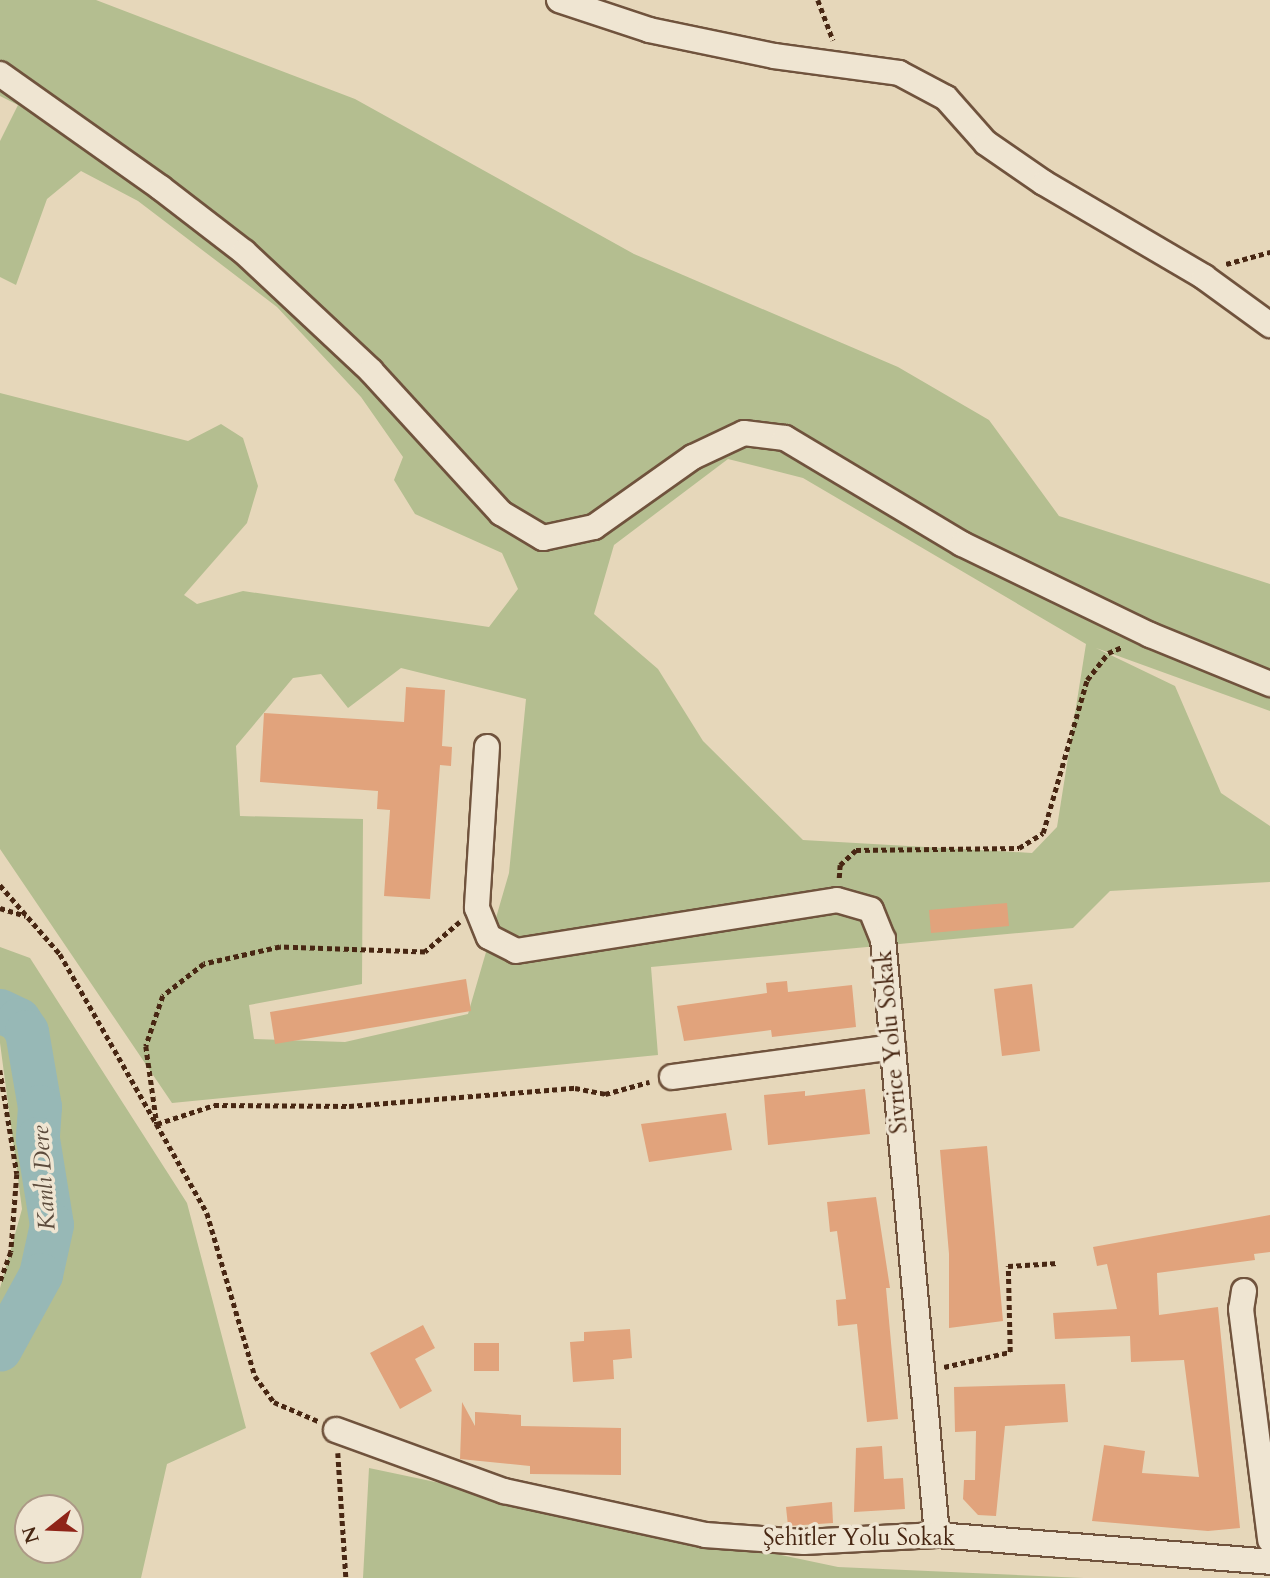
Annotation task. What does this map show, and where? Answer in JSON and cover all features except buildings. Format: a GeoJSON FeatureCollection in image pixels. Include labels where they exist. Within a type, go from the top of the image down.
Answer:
{"type":"FeatureCollection","features":[{"type":"Feature","properties":{"kind":"street"},"geometry":{"type":"LineString","coordinates":[[559,0],[649,30],[774,56],[900,73],[937,93],[986,143],[1044,183],[1204,277],[1270,325]]}},
{"type":"Feature","properties":{"kind":"street"},"geometry":{"type":"LineString","coordinates":[[0,74],[244,252],[371,371],[501,513],[543,538],[594,527],[693,457],[744,433],[785,438],[962,544],[1150,635],[1270,684]]}},
{"type":"Feature","properties":{"kind":"street"},"geometry":{"type":"LineString","coordinates":[[477,908],[487,747]]}},
{"type":"Feature","properties":{"kind":"street","name":"Sivrice Yolu Sokak"},"geometry":{"type":"LineString","coordinates":[[477,908],[489,937],[516,951],[837,900],[871,910],[883,939],[937,1535]]}},
{"type":"Feature","properties":{"kind":"street"},"geometry":{"type":"LineString","coordinates":[[672,1077],[892,1047]]}},
{"type":"Feature","properties":{"kind":"street"},"geometry":{"type":"LineString","coordinates":[[1244,1291],[1241,1309],[1270,1540]]}},
{"type":"Feature","properties":{"kind":"street","name":"Şehitler Yolu Sokak"},"geometry":{"type":"LineString","coordinates":[[336,1430],[504,1491],[705,1535],[804,1542],[937,1535],[1270,1562]]}},
{"type":"Feature","properties":{"kind":"path"},"geometry":{"type":"LineString","coordinates":[[818,0],[841,64]]}},
{"type":"Feature","properties":{"kind":"path"},"geometry":{"type":"LineString","coordinates":[[1204,277],[1237,259],[1270,252]]}},
{"type":"Feature","properties":{"kind":"path"},"geometry":{"type":"LineString","coordinates":[[837,900],[840,865],[856,850],[1019,848],[1043,833],[1087,680],[1108,653],[1150,635]]}},
{"type":"Feature","properties":{"kind":"path"},"geometry":{"type":"LineString","coordinates":[[0,885],[60,954],[207,1213],[255,1376],[274,1402],[336,1430],[345,1578]]}},
{"type":"Feature","properties":{"kind":"path"},"geometry":{"type":"LineString","coordinates":[[0,908],[27,917]]}},
{"type":"Feature","properties":{"kind":"path"},"geometry":{"type":"LineString","coordinates":[[157,1124],[146,1046],[163,996],[204,964],[281,947],[425,952],[477,908]]}},
{"type":"Feature","properties":{"kind":"path"},"geometry":{"type":"LineString","coordinates":[[0,1070],[17,1174],[10,1252],[0,1283]]}},
{"type":"Feature","properties":{"kind":"path"},"geometry":{"type":"LineString","coordinates":[[157,1124],[214,1105],[349,1107],[575,1088],[605,1094],[672,1077]]}},
{"type":"Feature","properties":{"kind":"path"},"geometry":{"type":"LineString","coordinates":[[922,1372],[1010,1352],[1007,1266],[1058,1263]]}},
{"type":"Feature","properties":{"kind":"green space"},"geometry":{"type":"Polygon","coordinates":[[[0,0],[96,0],[355,99],[634,254],[898,367],[989,420],[1059,516],[1270,584],[1270,711],[1096,648],[1175,686],[1221,793],[1270,826],[1270,882],[1110,891],[1073,928],[651,967],[658,1055],[172,1103],[0,849],[0,393],[188,441],[221,424],[243,438],[258,486],[247,523],[184,595],[197,604],[243,591],[489,627],[518,589],[502,553],[415,514],[394,480],[403,457],[361,397],[277,307],[138,201],[81,171],[47,199],[16,285],[0,277],[0,141],[18,105],[0,96],[0,0]],[[728,459],[614,545],[594,614],[658,669],[703,741],[803,840],[1032,853],[1057,827],[1086,644],[803,478],[728,459]],[[401,668],[348,708],[321,674],[293,678],[236,746],[240,816],[363,819],[362,984],[249,1005],[254,1039],[345,1042],[468,1014],[509,873],[526,699],[401,668]]]}},
{"type":"Feature","properties":{"kind":"green space"},"geometry":{"type":"Polygon","coordinates":[[[0,947],[30,958],[187,1203],[246,1428],[167,1464],[141,1578],[0,1578],[0,1288],[22,1209],[0,1043],[0,947]]]}},
{"type":"Feature","properties":{"kind":"green space"},"geometry":{"type":"Polygon","coordinates":[[[369,1468],[838,1567],[1084,1578],[363,1578],[369,1468]]]}},
{"type":"Feature","properties":{"kind":"waterway","name":"Kanlı Dere"},"geometry":{"type":"LineString","coordinates":[[0,1011],[19,1020],[27,1032],[40,1107],[38,1139],[52,1225],[41,1275],[0,1350]]}}]}
